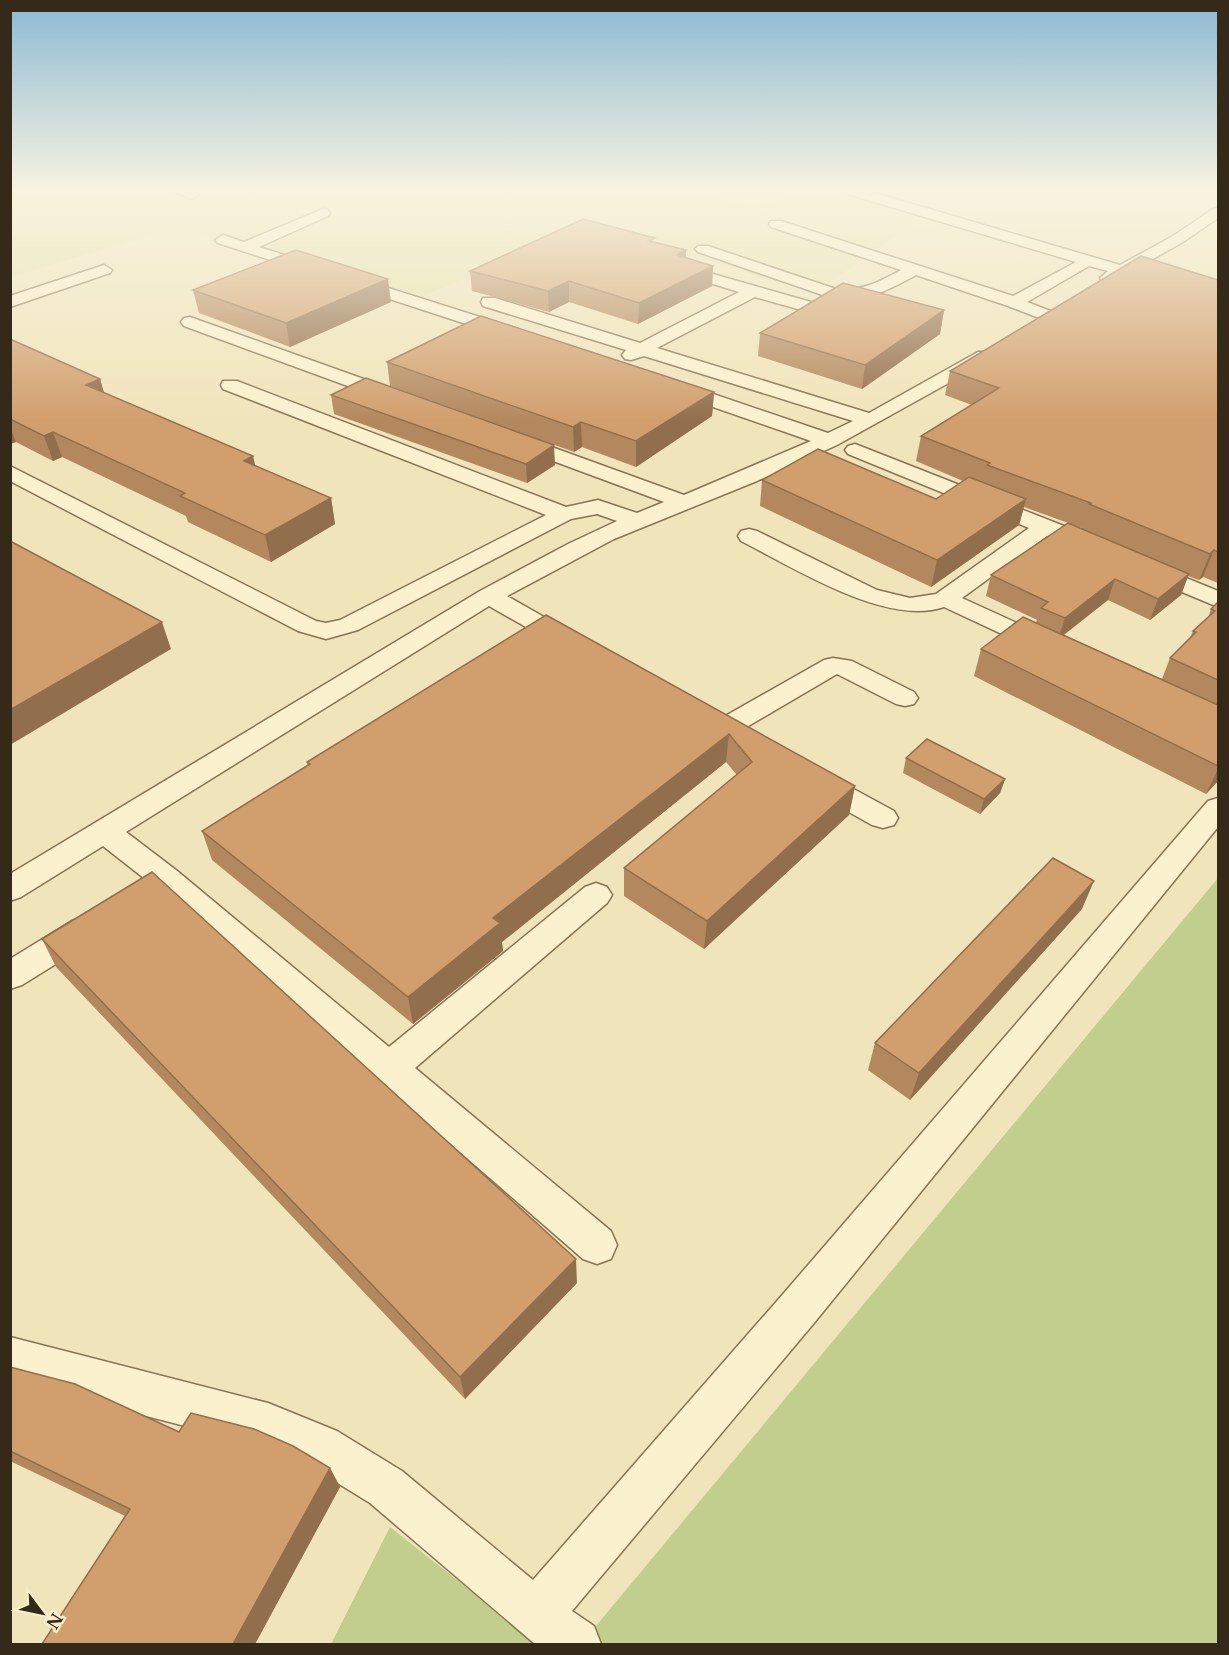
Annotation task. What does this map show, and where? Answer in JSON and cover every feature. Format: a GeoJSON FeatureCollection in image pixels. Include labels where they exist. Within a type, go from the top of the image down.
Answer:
{"type":"FeatureCollection","features":[{"type":"Feature","properties":{"kind":"street"},"geometry":{"type":"LineString","coordinates":[[308,267],[534,340]]}},
{"type":"Feature","properties":{"kind":"street"},"geometry":{"type":"LineString","coordinates":[[756,267],[837,295],[850,297],[863,295],[915,270]]}},
{"type":"Feature","properties":{"kind":"street"},"geometry":{"type":"LineString","coordinates":[[907,267],[1014,302],[1047,316]]}},
{"type":"Feature","properties":{"kind":"street"},"geometry":{"type":"LineString","coordinates":[[1014,302],[1078,267]]}},
{"type":"Feature","properties":{"kind":"street"},"geometry":{"type":"LineString","coordinates":[[1112,267],[1121,270]]}},
{"type":"Feature","properties":{"kind":"street"},"geometry":{"type":"LineString","coordinates":[[1094,287],[1126,267]]}},
{"type":"Feature","properties":{"kind":"street"},"geometry":{"type":"LineString","coordinates":[[10,302],[104,270]]}},
{"type":"Feature","properties":{"kind":"street"},"geometry":{"type":"LineString","coordinates":[[706,277],[812,308]]}},
{"type":"Feature","properties":{"kind":"street"},"geometry":{"type":"LineString","coordinates":[[623,369],[641,350],[753,291]]}},
{"type":"Feature","properties":{"kind":"street"},"geometry":{"type":"LineString","coordinates":[[489,302],[872,420]]}},
{"type":"Feature","properties":{"kind":"street"},"geometry":{"type":"LineString","coordinates":[[190,322],[410,402]]}},
{"type":"Feature","properties":{"kind":"street"},"geometry":{"type":"LineString","coordinates":[[10,889],[489,596],[546,564],[639,521],[830,441],[872,420],[1000,346]]}},
{"type":"Feature","properties":{"kind":"street"},"geometry":{"type":"LineString","coordinates":[[655,381],[830,441]]}},
{"type":"Feature","properties":{"kind":"street"},"geometry":{"type":"LineString","coordinates":[[230,385],[564,514]]}},
{"type":"Feature","properties":{"kind":"street"},"geometry":{"type":"LineString","coordinates":[[499,435],[686,503]]}},
{"type":"Feature","properties":{"kind":"street"},"geometry":{"type":"LineString","coordinates":[[855,450],[1078,540]]}},
{"type":"Feature","properties":{"kind":"street"},"geometry":{"type":"LineString","coordinates":[[10,472],[307,626],[326,631],[349,625],[564,514],[598,507],[639,521]]}},
{"type":"Feature","properties":{"kind":"street"},"geometry":{"type":"LineString","coordinates":[[748,536],[869,595],[910,605],[930,604],[945,599],[1046,526]]}},
{"type":"Feature","properties":{"kind":"street"},"geometry":{"type":"LineString","coordinates":[[1132,563],[1218,600]]}},
{"type":"Feature","properties":{"kind":"street"},"geometry":{"type":"LineString","coordinates":[[489,596],[591,654]]}},
{"type":"Feature","properties":{"kind":"street"},"geometry":{"type":"LineString","coordinates":[[945,599],[1072,657]]}},
{"type":"Feature","properties":{"kind":"street"},"geometry":{"type":"LineString","coordinates":[[753,746],[713,724],[833,666],[843,667],[905,698]]}},
{"type":"Feature","properties":{"kind":"street"},"geometry":{"type":"LineString","coordinates":[[793,768],[883,818]]}},
{"type":"Feature","properties":{"kind":"street"},"geometry":{"type":"LineString","coordinates":[[536,1615],[807,1299],[1218,808]]}},
{"type":"Feature","properties":{"kind":"street"},"geometry":{"type":"LineString","coordinates":[[104,831],[165,878],[597,1245]]}},
{"type":"Feature","properties":{"kind":"street"},"geometry":{"type":"LineString","coordinates":[[136,897],[165,878]]}},
{"type":"Feature","properties":{"kind":"street"},"geometry":{"type":"LineString","coordinates":[[388,1068],[596,895]]}},
{"type":"Feature","properties":{"kind":"street"},"geometry":{"type":"LineString","coordinates":[[10,976],[107,915]]}},
{"type":"Feature","properties":{"kind":"street"},"geometry":{"type":"LineString","coordinates":[[10,1359],[268,1425],[321,1447],[386,1487],[536,1615],[576,1644]]}},
{"type":"Feature","properties":{"kind":"shaded area"},"geometry":{"type":"Polygon","coordinates":[[[11,267],[44,267],[11,277],[11,267]]]}},
{"type":"Feature","properties":{"kind":"shaded area"},"geometry":{"type":"Polygon","coordinates":[[[312,267],[489,267],[419,298],[312,267]]]}},
{"type":"Feature","properties":{"kind":"shaded area"},"geometry":{"type":"Polygon","coordinates":[[[728,267],[851,267],[815,293],[728,267]]]}},
{"type":"Feature","properties":{"kind":"green space"},"geometry":{"type":"Polygon","coordinates":[[[1218,878],[1218,1644],[581,1644],[1218,878]]]}},
{"type":"Feature","properties":{"kind":"green space"},"geometry":{"type":"Polygon","coordinates":[[[390,1527],[538,1644],[331,1644],[390,1527]]]}},
{"type":"Feature","properties":{"kind":"building"},"geometry":{"type":"Polygon","coordinates":[[[252,267],[351,267],[388,279],[286,323],[193,290],[252,267]]]}},
{"type":"Feature","properties":{"kind":"building"},"geometry":{"type":"Polygon","coordinates":[[[478,267],[711,267],[639,303],[569,281],[548,291],[470,271],[478,267]]]}},
{"type":"Feature","properties":{"kind":"building"},"geometry":{"type":"Polygon","coordinates":[[[1122,267],[1177,267],[1218,280],[1218,552],[1214,550],[1210,554],[1089,504],[1091,503],[987,465],[990,463],[921,436],[999,388],[950,371],[1122,267]]]}},
{"type":"Feature","properties":{"kind":"building"},"geometry":{"type":"Polygon","coordinates":[[[843,283],[944,310],[865,365],[760,333],[843,283]]]}},
{"type":"Feature","properties":{"kind":"building"},"geometry":{"type":"Polygon","coordinates":[[[481,316],[714,392],[636,441],[581,422],[573,427],[387,362],[481,316]]]}},
{"type":"Feature","properties":{"kind":"building"},"geometry":{"type":"Polygon","coordinates":[[[10,339],[100,379],[86,385],[253,456],[244,461],[331,498],[265,535],[180,496],[185,493],[53,432],[44,436],[10,419],[10,339]]]}},
{"type":"Feature","properties":{"kind":"building"},"geometry":{"type":"Polygon","coordinates":[[[366,378],[554,445],[526,464],[331,395],[366,378]]]}},
{"type":"Feature","properties":{"kind":"building"},"geometry":{"type":"Polygon","coordinates":[[[818,449],[936,499],[969,477],[1026,499],[937,560],[762,480],[818,449]]]}},
{"type":"Feature","properties":{"kind":"building"},"geometry":{"type":"Polygon","coordinates":[[[1068,523],[1189,574],[1158,599],[1115,579],[1065,618],[1041,608],[1048,602],[991,575],[1068,523]]]}},
{"type":"Feature","properties":{"kind":"building"},"geometry":{"type":"Polygon","coordinates":[[[10,541],[162,622],[10,710],[10,541]]]}},
{"type":"Feature","properties":{"kind":"building"},"geometry":{"type":"Polygon","coordinates":[[[1218,602],[1218,680],[1170,658],[1196,632],[1193,631],[1215,611],[1211,609],[1218,602]]]}},
{"type":"Feature","properties":{"kind":"building"},"geometry":{"type":"Polygon","coordinates":[[[546,615],[855,786],[707,921],[624,868],[752,762],[729,734],[493,918],[500,923],[408,997],[202,831],[310,764],[307,762],[546,615]]]}},
{"type":"Feature","properties":{"kind":"building"},"geometry":{"type":"Polygon","coordinates":[[[1023,617],[1218,705],[1218,766],[981,649],[1023,617]]]}},
{"type":"Feature","properties":{"kind":"building"},"geometry":{"type":"Polygon","coordinates":[[[927,739],[1005,779],[984,799],[906,758],[927,739]]]}},
{"type":"Feature","properties":{"kind":"building"},"geometry":{"type":"Polygon","coordinates":[[[1053,858],[1094,881],[919,1073],[875,1043],[1053,858]]]}},
{"type":"Feature","properties":{"kind":"building"},"geometry":{"type":"Polygon","coordinates":[[[152,872],[576,1259],[460,1377],[42,939],[152,872]]]}},
{"type":"Feature","properties":{"kind":"building"},"geometry":{"type":"Polygon","coordinates":[[[10,1367],[75,1384],[179,1432],[191,1413],[254,1429],[293,1446],[330,1468],[233,1644],[42,1644],[130,1509],[10,1451],[10,1367]]]}}]}
